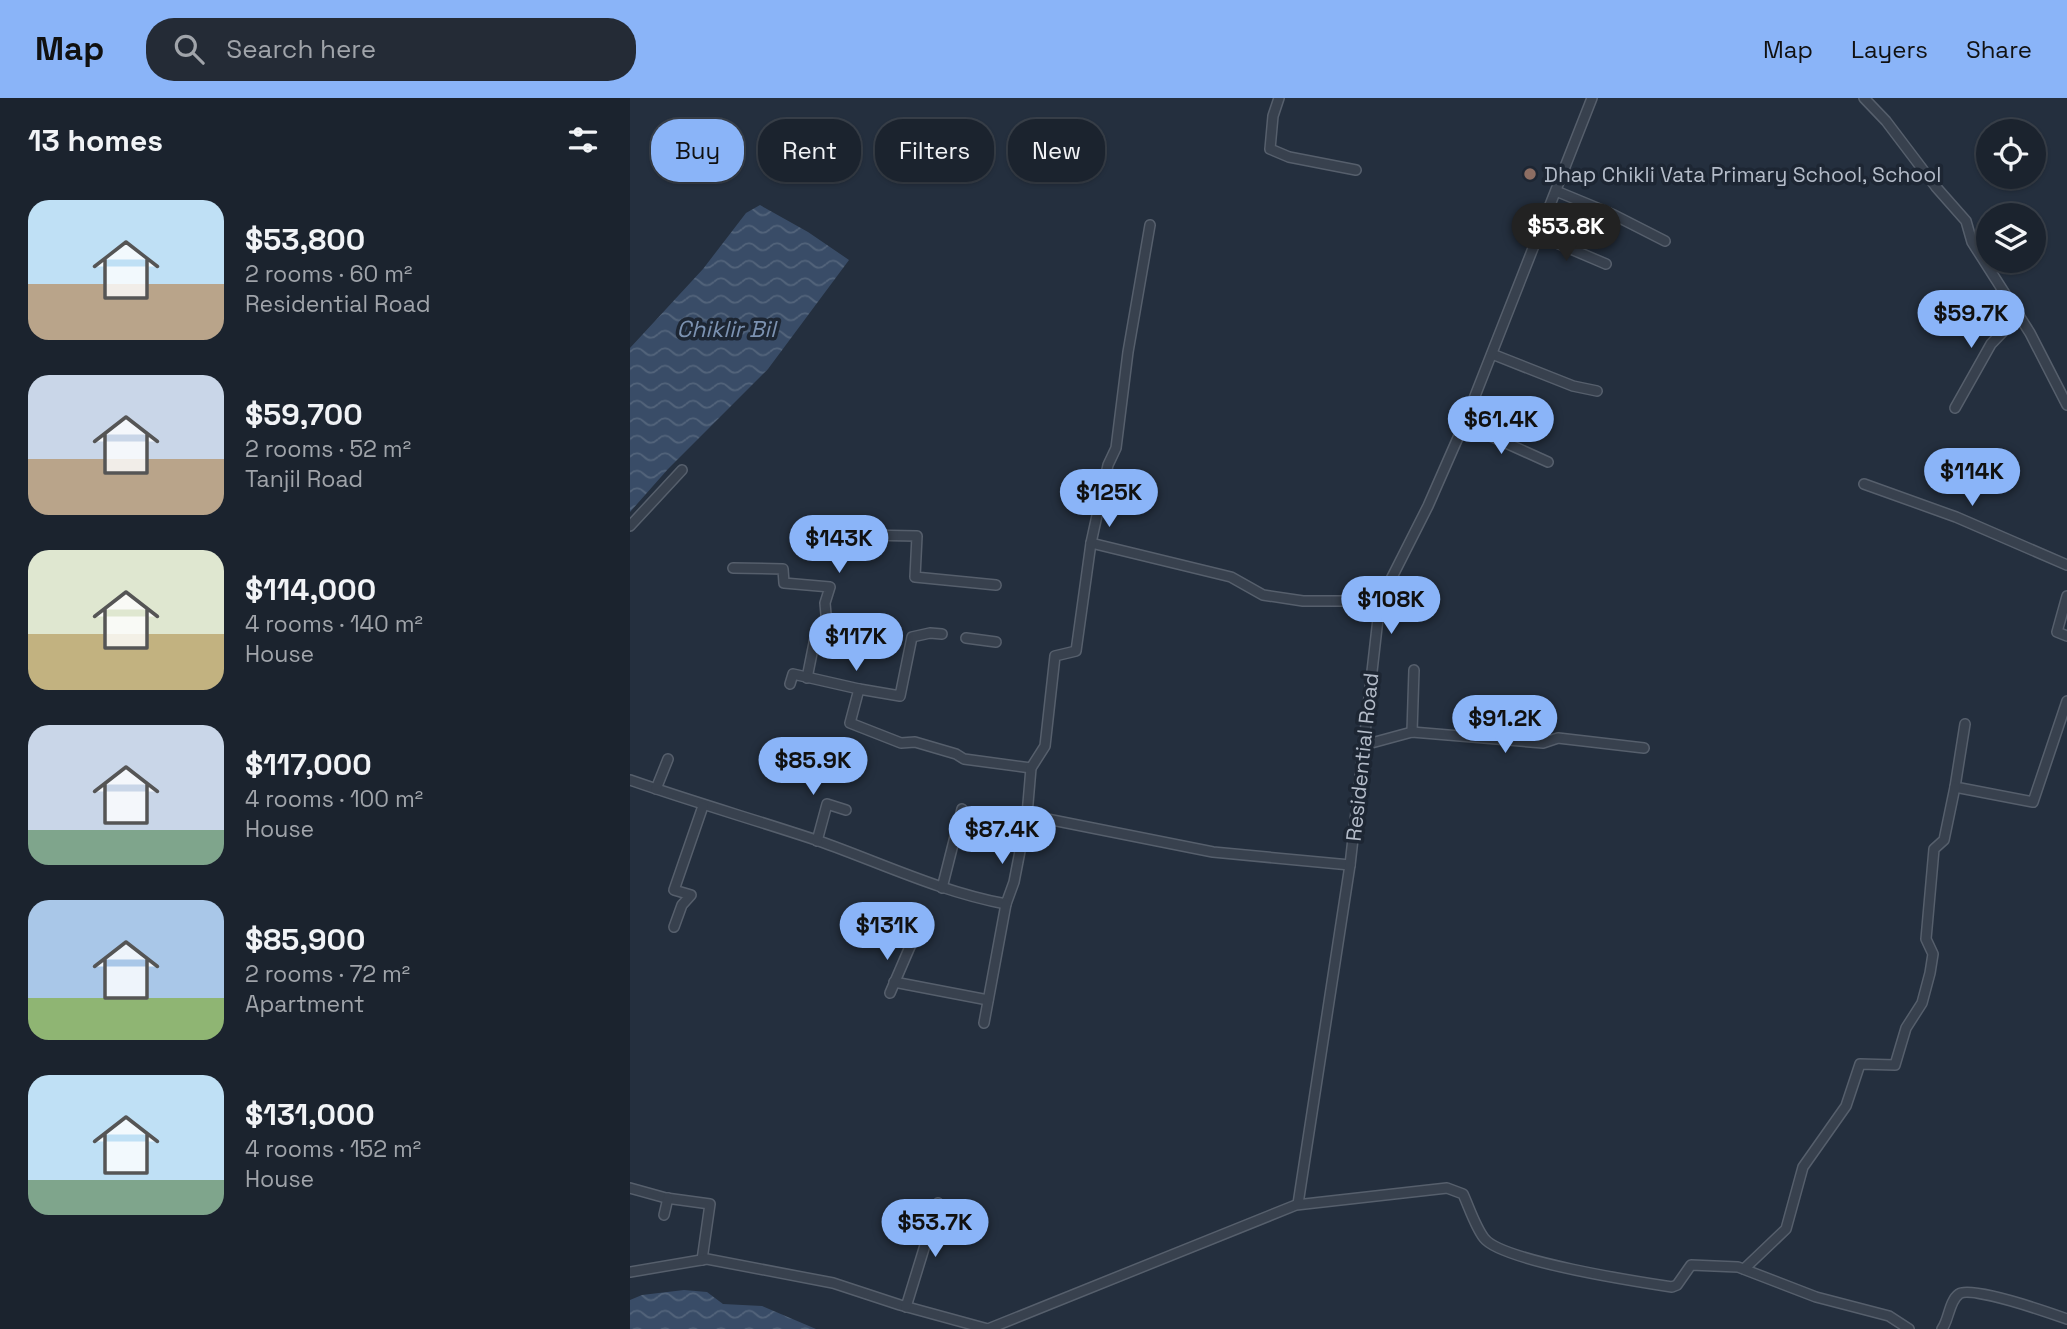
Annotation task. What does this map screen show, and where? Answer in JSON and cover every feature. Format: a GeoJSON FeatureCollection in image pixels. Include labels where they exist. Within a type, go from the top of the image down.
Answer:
{"type":"FeatureCollection","features":[{"type":"Feature","properties":{"kind":"street"},"geometry":{"type":"LineString","coordinates":[[1279,98],[1272,116],[1270,149],[1289,157],[1356,170]]}},
{"type":"Feature","properties":{"kind":"street","name":"Residential Road"},"geometry":{"type":"LineString","coordinates":[[1298,1204],[1350,865],[1380,601],[1428,506],[1464,424],[1592,98]]}},
{"type":"Feature","properties":{"kind":"street"},"geometry":{"type":"LineString","coordinates":[[1864,98],[1886,121],[1936,187],[1966,221],[1972,242],[2019,315],[2067,405]]}},
{"type":"Feature","properties":{"kind":"street"},"geometry":{"type":"LineString","coordinates":[[1556,191],[1614,215],[1665,241]]}},
{"type":"Feature","properties":{"kind":"street"},"geometry":{"type":"LineString","coordinates":[[984,1023],[1006,904],[1014,882],[1027,815],[1031,768],[1045,746],[1055,656],[1076,651],[1091,544],[1108,465],[1116,448],[1128,352],[1150,225]]}},
{"type":"Feature","properties":{"kind":"street"},"geometry":{"type":"LineString","coordinates":[[1538,235],[1606,264]]}},
{"type":"Feature","properties":{"kind":"street"},"geometry":{"type":"LineString","coordinates":[[1955,408],[1991,344],[2019,315]]}},
{"type":"Feature","properties":{"kind":"street"},"geometry":{"type":"LineString","coordinates":[[1492,354],[1573,386],[1598,391]]}},
{"type":"Feature","properties":{"kind":"street"},"geometry":{"type":"LineString","coordinates":[[1464,424],[1548,462]]}},
{"type":"Feature","properties":{"kind":"street"},"geometry":{"type":"LineString","coordinates":[[630,526],[682,470]]}},
{"type":"Feature","properties":{"kind":"street"},"geometry":{"type":"LineString","coordinates":[[1864,484],[1956,517],[2067,565]]}},
{"type":"Feature","properties":{"kind":"street"},"geometry":{"type":"LineString","coordinates":[[863,535],[917,536],[915,577],[996,585]]}},
{"type":"Feature","properties":{"kind":"street"},"geometry":{"type":"LineString","coordinates":[[1091,544],[1231,577],[1264,595],[1303,601],[1380,601]]}},
{"type":"Feature","properties":{"kind":"street"},"geometry":{"type":"LineString","coordinates":[[733,568],[783,569],[784,583],[830,587],[825,603],[827,626],[817,628],[807,678]]}},
{"type":"Feature","properties":{"kind":"street"},"geometry":{"type":"LineString","coordinates":[[2067,596],[2057,632],[2067,636]]}},
{"type":"Feature","properties":{"kind":"street"},"geometry":{"type":"LineString","coordinates":[[790,684],[793,674],[900,696],[912,637],[930,633],[942,634]]}},
{"type":"Feature","properties":{"kind":"street"},"geometry":{"type":"LineString","coordinates":[[966,638],[996,642]]}},
{"type":"Feature","properties":{"kind":"street"},"geometry":{"type":"LineString","coordinates":[[1412,732],[1414,670]]}},
{"type":"Feature","properties":{"kind":"street"},"geometry":{"type":"LineString","coordinates":[[859,689],[849,723],[901,743],[915,742],[956,754],[964,759],[1031,768]]}},
{"type":"Feature","properties":{"kind":"street"},"geometry":{"type":"LineString","coordinates":[[1955,787],[2033,802],[2067,701]]}},
{"type":"Feature","properties":{"kind":"street"},"geometry":{"type":"LineString","coordinates":[[1744,1269],[1786,1229],[1803,1167],[1846,1106],[1860,1064],[1895,1065],[1906,1028],[1922,1003],[1933,954],[1926,939],[1934,849],[1944,840],[1965,724]]}},
{"type":"Feature","properties":{"kind":"street"},"geometry":{"type":"LineString","coordinates":[[1364,745],[1412,732],[1543,743],[1558,738],[1644,748]]}},
{"type":"Feature","properties":{"kind":"street"},"geometry":{"type":"LineString","coordinates":[[656,789],[668,759]]}},
{"type":"Feature","properties":{"kind":"street"},"geometry":{"type":"LineString","coordinates":[[630,780],[817,841],[942,888],[1006,904]]}},
{"type":"Feature","properties":{"kind":"street"},"geometry":{"type":"LineString","coordinates":[[817,841],[827,804],[846,810]]}},
{"type":"Feature","properties":{"kind":"street"},"geometry":{"type":"LineString","coordinates":[[674,927],[682,905],[691,895],[674,890],[703,806]]}},
{"type":"Feature","properties":{"kind":"street"},"geometry":{"type":"LineString","coordinates":[[942,888],[962,809]]}},
{"type":"Feature","properties":{"kind":"street"},"geometry":{"type":"LineString","coordinates":[[1027,815],[1213,852],[1350,865]]}},
{"type":"Feature","properties":{"kind":"street"},"geometry":{"type":"LineString","coordinates":[[890,993],[912,942]]}},
{"type":"Feature","properties":{"kind":"street"},"geometry":{"type":"LineString","coordinates":[[894,982],[988,1000]]}},
{"type":"Feature","properties":{"kind":"street"},"geometry":{"type":"LineString","coordinates":[[630,1188],[668,1198],[710,1204],[702,1260]]}},
{"type":"Feature","properties":{"kind":"street"},"geometry":{"type":"LineString","coordinates":[[630,1272],[702,1260],[833,1283],[906,1307],[988,1329],[1298,1204],[1447,1188],[1463,1194],[1484,1239],[1512,1253],[1603,1277],[1672,1287],[1677,1285],[1691,1265],[1744,1269],[1816,1297],[1889,1317],[1909,1329]]}},
{"type":"Feature","properties":{"kind":"street"},"geometry":{"type":"LineString","coordinates":[[664,1215],[668,1198]]}},
{"type":"Feature","properties":{"kind":"street"},"geometry":{"type":"LineString","coordinates":[[906,1307],[938,1203]]}},
{"type":"Feature","properties":{"kind":"street"},"geometry":{"type":"LineString","coordinates":[[1942,1329],[1953,1301],[1958,1294],[1965,1292],[1985,1294],[2067,1319]]}},
{"type":"Feature","properties":{"kind":"water","name":"Chiklir Bil"},"geometry":{"type":"Polygon","coordinates":[[[760,205],[808,232],[849,260],[768,369],[668,469],[630,512],[630,348],[703,269],[746,213],[760,205]]]}},
{"type":"Feature","properties":{"kind":"water"},"geometry":{"type":"Polygon","coordinates":[[[684,1290],[707,1292],[723,1304],[762,1306],[816,1329],[630,1329],[630,1300],[642,1295],[684,1290]]]}},
{"type":"Feature","properties":{"kind":"place","name":"Dhap Chikli Vata Primary School, School"},"geometry":{"type":"Point","coordinates":[1530,174]}}]}
